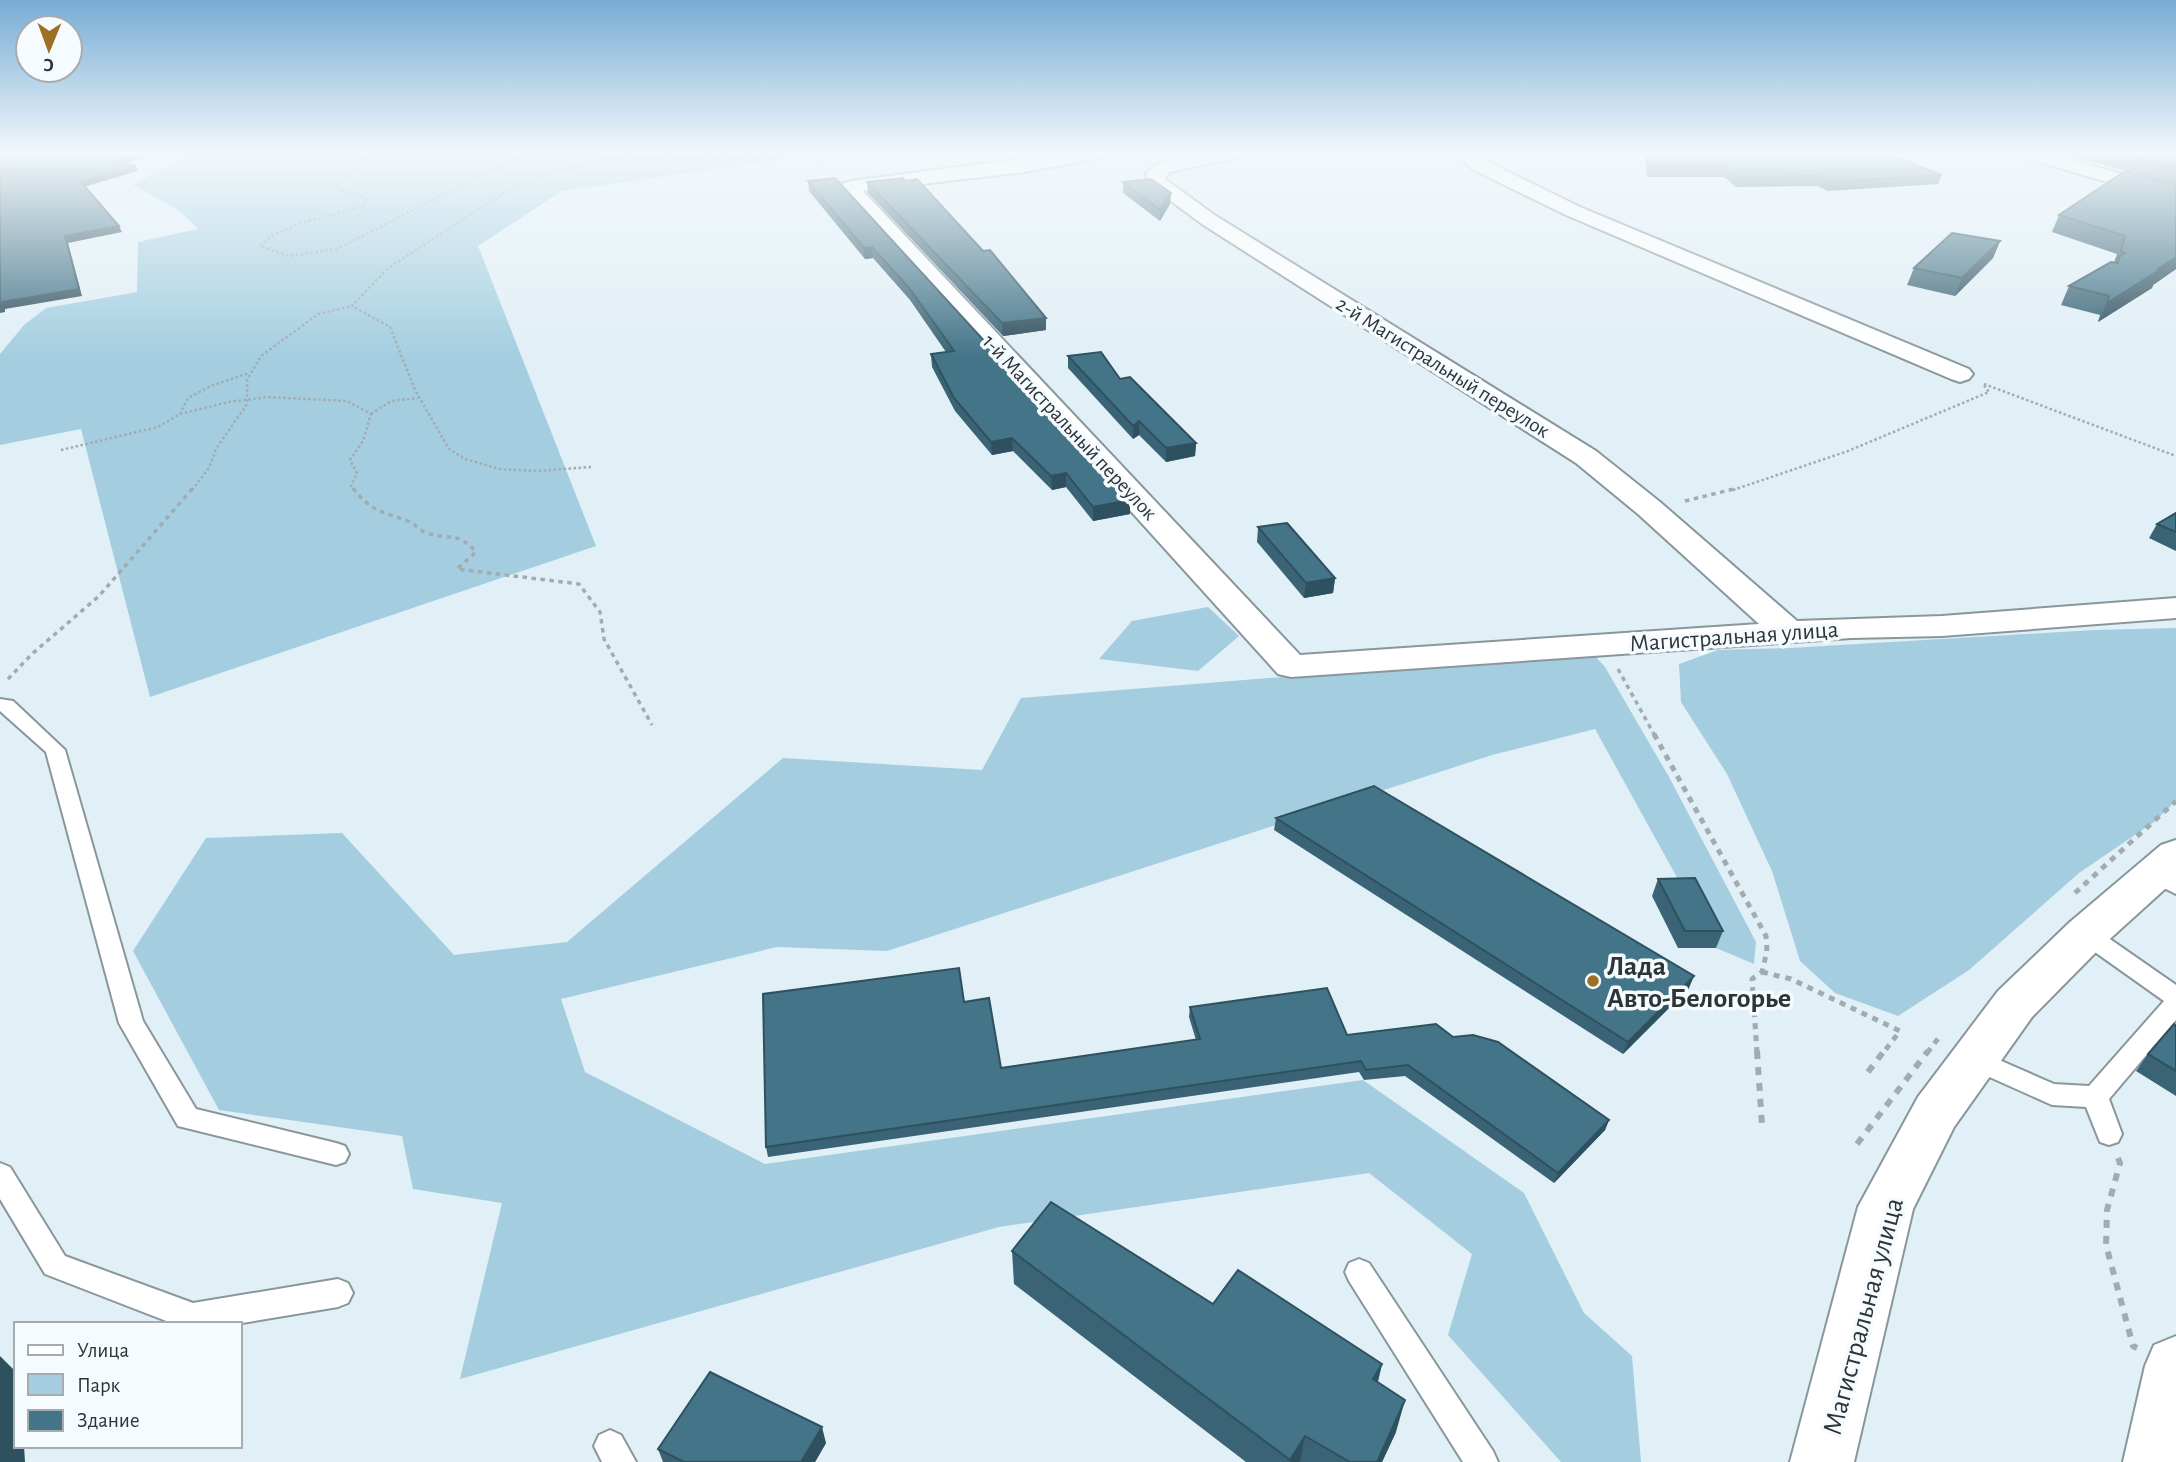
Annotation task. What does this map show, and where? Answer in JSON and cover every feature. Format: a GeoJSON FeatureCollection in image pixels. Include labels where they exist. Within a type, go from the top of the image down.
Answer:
{"type":"FeatureCollection","features":[{"type":"Feature","properties":{"kind":"street","name":"1-й Магистральный переулок"},"geometry":{"type":"LineString","coordinates":[[880,220],[1291,666]]}},
{"type":"Feature","properties":{"kind":"street","name":"2-й Магистральный переулок"},"geometry":{"type":"LineString","coordinates":[[1209,220],[1586,457],[1649,508],[1790,632]]}},
{"type":"Feature","properties":{"kind":"street"},"geometry":{"type":"LineString","coordinates":[[1595,220],[1960,374]]}},
{"type":"Feature","properties":{"kind":"street","name":"Магистральная улица"},"geometry":{"type":"LineString","coordinates":[[1291,666],[1851,628],[1942,626],[2176,608]]}},
{"type":"Feature","properties":{"kind":"street","name":"Магистральная улица"},"geometry":{"type":"LineString","coordinates":[[1822,1462],[1886,1207],[1936,1112],[2015,1004],[2087,934],[2169,872]]}},
{"type":"Feature","properties":{"kind":"street"},"geometry":{"type":"LineString","coordinates":[[2155,1462],[2176,1366]]}},
{"type":"Feature","properties":{"kind":"lane"},"geometry":{"type":"LineString","coordinates":[[0,705],[6,705],[55,750],[131,1023],[187,1118],[336,1154]]}},
{"type":"Feature","properties":{"kind":"lane"},"geometry":{"type":"LineString","coordinates":[[2087,934],[2176,997]]}},
{"type":"Feature","properties":{"kind":"lane"},"geometry":{"type":"LineString","coordinates":[[2095,1097],[2176,1003]]}},
{"type":"Feature","properties":{"kind":"lane"},"geometry":{"type":"LineString","coordinates":[[1973,1059],[2052,1094],[2095,1097]]}},
{"type":"Feature","properties":{"kind":"lane"},"geometry":{"type":"LineString","coordinates":[[2095,1097],[2109,1134]]}},
{"type":"Feature","properties":{"kind":"lane"},"geometry":{"type":"LineString","coordinates":[[0,1175],[55,1265],[193,1317],[338,1293]]}},
{"type":"Feature","properties":{"kind":"lane"},"geometry":{"type":"LineString","coordinates":[[1359,1272],[1482,1462]]}},
{"type":"Feature","properties":{"kind":"path"},"geometry":{"type":"LineString","coordinates":[[315,220],[280,231],[266,238],[260,246],[289,256],[337,249],[393,220]]}},
{"type":"Feature","properties":{"kind":"path"},"geometry":{"type":"LineString","coordinates":[[8,679],[32,654],[99,596],[190,493],[209,468],[216,449],[247,400],[247,380],[261,356],[318,314],[352,306],[387,269],[462,220]]}},
{"type":"Feature","properties":{"kind":"path"},"geometry":{"type":"LineString","coordinates":[[352,306],[390,327],[400,359],[418,398],[448,448],[485,467],[530,472],[591,467]]}},
{"type":"Feature","properties":{"kind":"path"},"geometry":{"type":"LineString","coordinates":[[180,414],[188,398],[211,386],[250,372]]}},
{"type":"Feature","properties":{"kind":"path"},"geometry":{"type":"LineString","coordinates":[[1960,374],[2176,456]]}},
{"type":"Feature","properties":{"kind":"path"},"geometry":{"type":"LineString","coordinates":[[1649,508],[1719,495],[1848,452],[1989,392],[1983,384]]}},
{"type":"Feature","properties":{"kind":"path"},"geometry":{"type":"LineString","coordinates":[[61,450],[158,427],[180,414],[268,397],[347,401],[372,414]]}},
{"type":"Feature","properties":{"kind":"path"},"geometry":{"type":"LineString","coordinates":[[418,398],[391,401],[372,414],[363,441],[350,460],[357,473],[351,486],[363,501],[383,514],[411,522],[425,533],[464,540],[476,552],[457,569],[579,584],[600,612],[604,639],[652,724]]}},
{"type":"Feature","properties":{"kind":"path"},"geometry":{"type":"LineString","coordinates":[[1605,646],[1766,936],[1767,951],[1762,972],[1752,979],[1762,1125]]}},
{"type":"Feature","properties":{"kind":"path"},"geometry":{"type":"LineString","coordinates":[[1762,972],[1791,979],[1899,1031],[1868,1072]]}},
{"type":"Feature","properties":{"kind":"path"},"geometry":{"type":"LineString","coordinates":[[2109,1134],[2120,1163],[2107,1210],[2106,1245],[2133,1346],[2176,1366]]}},
{"type":"Feature","properties":{"kind":"green space"},"geometry":{"type":"Polygon","coordinates":[[[189,220],[517,220],[478,246],[596,546],[150,697],[81,429],[0,445],[0,354],[24,325],[46,308],[137,292],[138,242],[198,229],[189,220]]]}},
{"type":"Feature","properties":{"kind":"green space"},"geometry":{"type":"Polygon","coordinates":[[[1208,607],[1239,636],[1198,671],[1099,659],[1132,621],[1208,607]]]}},
{"type":"Feature","properties":{"kind":"green space"},"geometry":{"type":"Polygon","coordinates":[[[2176,628],[2176,801],[2154,822],[2079,873],[1969,970],[1898,1016],[1835,993],[1800,961],[1772,871],[1727,774],[1681,702],[1679,664],[1718,650],[2176,628]]]}},
{"type":"Feature","properties":{"kind":"green space"},"geometry":{"type":"Polygon","coordinates":[[[1591,652],[1605,667],[1669,777],[1756,942],[1754,964],[1716,948],[1595,729],[1492,755],[887,951],[777,947],[561,999],[585,1072],[765,1164],[1363,1080],[1524,1193],[1584,1313],[1632,1356],[1641,1462],[1561,1462],[1448,1335],[1472,1254],[1369,1173],[999,1227],[460,1379],[502,1203],[413,1189],[402,1136],[219,1110],[133,951],[206,838],[342,833],[454,955],[567,942],[783,758],[982,770],[1021,698],[1591,652]]]}},
{"type":"Feature","properties":{"kind":"building"},"geometry":{"type":"Polygon","coordinates":[[[0,220],[114,220],[119,226],[65,236],[79,289],[2,302],[0,306],[0,220]]]}},
{"type":"Feature","properties":{"kind":"building"},"geometry":{"type":"Polygon","coordinates":[[[841,220],[874,220],[1130,500],[1093,507],[1066,473],[1051,476],[1012,438],[991,442],[954,398],[931,354],[954,351],[909,288],[872,247],[864,248],[841,220]]]}},
{"type":"Feature","properties":{"kind":"building"},"geometry":{"type":"Polygon","coordinates":[[[904,220],[955,220],[983,251],[990,250],[1046,318],[1002,323],[904,220]]]}},
{"type":"Feature","properties":{"kind":"building"},"geometry":{"type":"Polygon","coordinates":[[[2075,220],[2176,220],[2176,257],[2107,303],[2109,296],[2069,286],[2111,262],[2118,263],[2119,257],[2125,253],[2121,252],[2125,236],[2075,220]]]}},
{"type":"Feature","properties":{"kind":"building"},"geometry":{"type":"Polygon","coordinates":[[[1952,233],[2000,241],[1962,278],[1914,268],[1952,233]]]}},
{"type":"Feature","properties":{"kind":"building"},"geometry":{"type":"Polygon","coordinates":[[[1101,352],[1120,379],[1130,377],[1196,443],[1166,448],[1139,421],[1133,426],[1068,356],[1101,352]]]}},
{"type":"Feature","properties":{"kind":"building"},"geometry":{"type":"Polygon","coordinates":[[[2176,513],[2176,532],[2157,524],[2176,513]]]}},
{"type":"Feature","properties":{"kind":"building"},"geometry":{"type":"Polygon","coordinates":[[[1287,523],[1335,578],[1306,583],[1258,527],[1287,523]]]}},
{"type":"Feature","properties":{"kind":"building"},"geometry":{"type":"Polygon","coordinates":[[[1374,786],[1694,976],[1628,1042],[1276,818],[1374,786]]]}},
{"type":"Feature","properties":{"kind":"building"},"geometry":{"type":"Polygon","coordinates":[[[1695,878],[1723,931],[1685,931],[1658,879],[1695,878]]]}},
{"type":"Feature","properties":{"kind":"building"},"geometry":{"type":"Polygon","coordinates":[[[959,968],[964,1002],[989,998],[1001,1068],[1200,1039],[1190,1007],[1327,988],[1347,1035],[1436,1024],[1453,1037],[1473,1035],[1498,1042],[1609,1120],[1558,1173],[1408,1065],[1366,1070],[1361,1061],[766,1147],[763,994],[959,968]]]}},
{"type":"Feature","properties":{"kind":"building"},"geometry":{"type":"Polygon","coordinates":[[[2174,1024],[2176,1026],[2176,1071],[2148,1054],[2174,1024]]]}},
{"type":"Feature","properties":{"kind":"building"},"geometry":{"type":"Polygon","coordinates":[[[1051,1202],[1213,1304],[1238,1270],[1382,1364],[1373,1379],[1405,1400],[1377,1462],[1350,1462],[1305,1436],[1290,1460],[1012,1251],[1051,1202]]]}},
{"type":"Feature","properties":{"kind":"building"},"geometry":{"type":"Polygon","coordinates":[[[710,1372],[822,1427],[801,1462],[684,1462],[658,1449],[710,1372]]]}},
{"type":"Feature","properties":{"kind":"building"},"geometry":{"type":"Polygon","coordinates":[[[0,1421],[2,1453],[0,1454],[0,1421]]]}},
{"type":"Feature","properties":{"kind":"place","name":"Лада Авто-Белогорье"},"geometry":{"type":"Point","coordinates":[1593,981]}}]}
